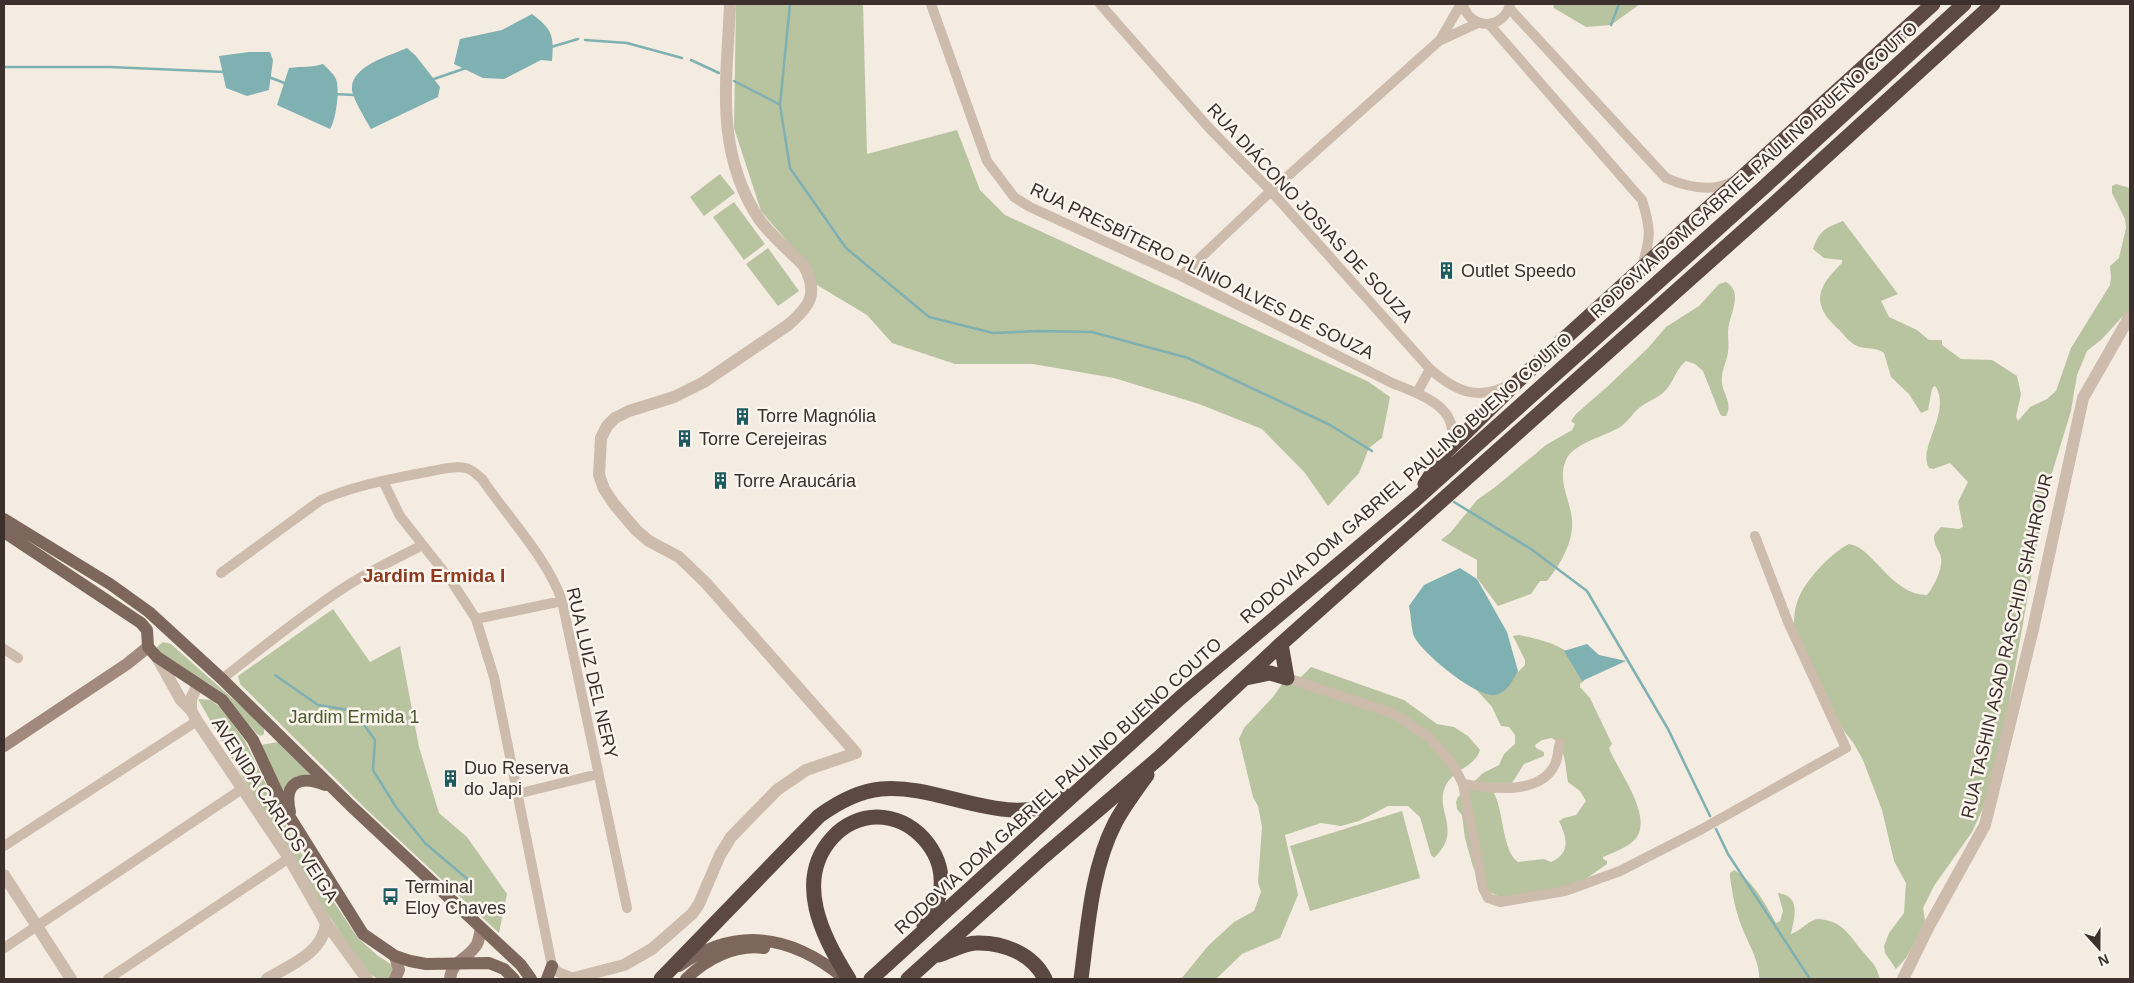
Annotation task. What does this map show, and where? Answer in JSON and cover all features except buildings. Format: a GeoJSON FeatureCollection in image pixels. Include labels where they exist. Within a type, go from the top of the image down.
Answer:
{"type":"FeatureCollection","features":[{"type":"Feature","properties":{"kind":"highway"},"geometry":{"type":"LineString","coordinates":[[1415,500],[1446,452],[1520,379],[1642,266],[1934,4]]}},
{"type":"Feature","properties":{"kind":"highway","name":"RODOVIA DOM GABRIEL PAULINO BUENO COUTO"},"geometry":{"type":"LineString","coordinates":[[872,979],[1180,698],[1415,500],[1763,188],[1964,4]]}},
{"type":"Feature","properties":{"kind":"highway","name":"RODOVIA DOM GABRIEL PAULINO BUENO COUTO"},"geometry":{"type":"LineString","coordinates":[[908,979],[1043,856],[1160,757],[1281,644],[1776,202],[1993,4]]}},
{"type":"Feature","properties":{"kind":"highway"},"geometry":{"type":"LineString","coordinates":[[1244,679],[1270,673],[1287,678],[1281,644]]}},
{"type":"Feature","properties":{"kind":"highway"},"geometry":{"type":"LineString","coordinates":[[1081,979],[1093,894],[1104,850],[1116,822],[1160,757]]}},
{"type":"Feature","properties":{"kind":"highway"},"geometry":{"type":"LineString","coordinates":[[662,979],[819,816],[846,800],[881,789],[907,789],[951,797],[977,805],[1010,810],[1039,807],[1061,800],[1095,777]]}},
{"type":"Feature","properties":{"kind":"highway"},"geometry":{"type":"LineString","coordinates":[[849,979],[823,933],[814,907],[814,879],[819,858],[828,842],[836,833],[855,821],[877,817],[902,822],[917,832],[933,851],[940,870],[940,888],[934,909],[914,941]]}},
{"type":"Feature","properties":{"kind":"highway"},"geometry":{"type":"LineString","coordinates":[[933,957],[975,943],[995,944],[1026,956],[1045,979]]}},
{"type":"Feature","properties":{"kind":"main road"},"geometry":{"type":"LineString","coordinates":[[4,519],[110,584],[149,612],[222,679],[336,791],[521,965],[531,979]]}},
{"type":"Feature","properties":{"kind":"main road"},"geometry":{"type":"LineString","coordinates":[[4,532],[141,622],[147,630],[148,647],[157,657],[222,700],[252,740],[286,811],[363,934],[395,956],[426,964],[489,963],[504,969],[514,979]]}},
{"type":"Feature","properties":{"kind":"main road"},"geometry":{"type":"LineString","coordinates":[[102,596],[110,584]]}},
{"type":"Feature","properties":{"kind":"main road"},"geometry":{"type":"LineString","coordinates":[[4,746],[127,664],[158,636],[169,632]]}},
{"type":"Feature","properties":{"kind":"main road"},"geometry":{"type":"LineString","coordinates":[[127,664],[157,657]]}},
{"type":"Feature","properties":{"kind":"main road"},"geometry":{"type":"LineString","coordinates":[[252,740],[264,742],[269,737],[272,729]]}},
{"type":"Feature","properties":{"kind":"main road"},"geometry":{"type":"LineString","coordinates":[[296,827],[288,803],[294,784],[301,780],[311,780],[336,791]]}},
{"type":"Feature","properties":{"kind":"main road"},"geometry":{"type":"LineString","coordinates":[[450,979],[456,963],[472,951],[477,944],[481,928]]}},
{"type":"Feature","properties":{"kind":"main road"},"geometry":{"type":"LineString","coordinates":[[662,979],[690,958],[710,948],[732,941],[763,939],[811,956],[845,979]]}},
{"type":"Feature","properties":{"kind":"main road"},"geometry":{"type":"LineString","coordinates":[[686,979],[705,963],[724,954],[758,947],[804,957],[820,966],[836,979]]}},
{"type":"Feature","properties":{"kind":"main road"},"geometry":{"type":"LineString","coordinates":[[395,956],[399,970],[396,979]]}},
{"type":"Feature","properties":{"kind":"main road"},"geometry":{"type":"LineString","coordinates":[[547,979],[552,966]]}},
{"type":"Feature","properties":{"kind":"street"},"geometry":{"type":"LineString","coordinates":[[383,481],[400,516],[452,582],[476,619],[494,677],[552,966],[558,972],[571,978],[624,965],[652,950],[692,914],[699,904],[720,855],[731,837],[777,790],[806,770],[856,753],[706,583],[679,557],[649,541],[636,530],[614,504],[604,489],[599,475],[601,438],[607,426],[615,418],[629,411],[674,397],[704,382],[801,315],[810,301],[813,292],[809,275],[804,266],[760,220],[736,171],[726,124],[725,98],[730,4]]}},
{"type":"Feature","properties":{"kind":"street","name":"RUA PRESBÍTERO PLÍNIO ALVES DE SOUZA"},"geometry":{"type":"LineString","coordinates":[[931,4],[987,161],[1014,197],[1039,211],[1181,276],[1392,383],[1418,393],[1446,412],[1451,423],[1452,434],[1446,452]]}},
{"type":"Feature","properties":{"kind":"street","name":"RUA DIÁCONO JOSIAS DE SOUZA"},"geometry":{"type":"LineString","coordinates":[[1100,4],[1210,129],[1271,191],[1430,369],[1447,384],[1467,392],[1483,393],[1501,390],[1520,379]]}},
{"type":"Feature","properties":{"kind":"street"},"geometry":{"type":"LineString","coordinates":[[1181,276],[1271,191],[1439,41],[1462,4]]}},
{"type":"Feature","properties":{"kind":"street"},"geometry":{"type":"LineString","coordinates":[[1462,4],[1466,13],[1484,24],[1642,200],[1650,224],[1648,247],[1642,266]]}},
{"type":"Feature","properties":{"kind":"street"},"geometry":{"type":"LineString","coordinates":[[1439,41],[1504,17],[1510,6],[1666,178],[1680,184],[1710,188],[1728,184],[1747,172]]}},
{"type":"Feature","properties":{"kind":"street","name":"RUA TASHIN ASAD RASCHID SHAHROUR"},"geometry":{"type":"LineString","coordinates":[[1903,979],[1929,926],[1985,825],[2033,629],[2083,398],[2130,316]]}},
{"type":"Feature","properties":{"kind":"street"},"geometry":{"type":"LineString","coordinates":[[1418,393],[1430,369]]}},
{"type":"Feature","properties":{"kind":"street","name":"RUA LUIZ DEL NERY"},"geometry":{"type":"LineString","coordinates":[[221,573],[321,500],[351,488],[383,481],[456,468],[473,471],[482,479],[557,584],[628,908]]}},
{"type":"Feature","properties":{"kind":"street"},"geometry":{"type":"LineString","coordinates":[[1287,678],[1395,714],[1430,738],[1453,765],[1463,784],[1483,888],[1488,898],[1500,902],[1565,891],[1620,871],[1727,815],[1846,748],[1788,622],[1755,536]]}},
{"type":"Feature","properties":{"kind":"street"},"geometry":{"type":"LineString","coordinates":[[222,679],[290,626],[344,588],[371,571],[423,545]]}},
{"type":"Feature","properties":{"kind":"street"},"geometry":{"type":"LineString","coordinates":[[476,619],[562,601]]}},
{"type":"Feature","properties":{"kind":"street"},"geometry":{"type":"LineString","coordinates":[[4,649],[18,658]]}},
{"type":"Feature","properties":{"kind":"street","name":"AVENIDA CARLOS VEIGA"},"geometry":{"type":"LineString","coordinates":[[157,657],[181,700],[194,716],[290,858],[326,923],[367,979]]}},
{"type":"Feature","properties":{"kind":"street"},"geometry":{"type":"LineString","coordinates":[[4,846],[194,716],[191,699],[198,684]]}},
{"type":"Feature","properties":{"kind":"street"},"geometry":{"type":"LineString","coordinates":[[1463,784],[1497,789],[1524,786],[1548,774],[1555,763],[1560,743]]}},
{"type":"Feature","properties":{"kind":"street"},"geometry":{"type":"LineString","coordinates":[[517,794],[598,774]]}},
{"type":"Feature","properties":{"kind":"street"},"geometry":{"type":"LineString","coordinates":[[4,948],[242,789]]}},
{"type":"Feature","properties":{"kind":"street"},"geometry":{"type":"LineString","coordinates":[[108,979],[290,858]]}},
{"type":"Feature","properties":{"kind":"street"},"geometry":{"type":"LineString","coordinates":[[4,875],[71,979]]}},
{"type":"Feature","properties":{"kind":"street"},"geometry":{"type":"LineString","coordinates":[[267,979],[315,948],[324,936],[326,923]]}},
{"type":"Feature","properties":{"kind":"street"},"geometry":{"type":"LineString","coordinates":[[315,948],[334,947],[344,950]]}},
{"type":"Feature","properties":{"kind":"green space"},"geometry":{"type":"Polygon","coordinates":[[[736,4],[863,4],[867,154],[957,130],[980,190],[1005,215],[1369,382],[1390,397],[1382,438],[1369,448],[1359,473],[1328,506],[1305,473],[1262,429],[1199,404],[1114,378],[1033,364],[955,364],[892,343],[867,315],[812,282],[805,262],[761,211],[734,128],[736,4]]]}},
{"type":"Feature","properties":{"kind":"green space"},"geometry":{"type":"Polygon","coordinates":[[[1553,4],[1640,4],[1611,25],[1586,27],[1554,8],[1553,4]]]}},
{"type":"Feature","properties":{"kind":"green space"},"geometry":{"type":"Polygon","coordinates":[[[720,174],[735,193],[704,216],[690,197],[720,174]]]}},
{"type":"Feature","properties":{"kind":"green space"},"geometry":{"type":"Polygon","coordinates":[[[2116,184],[2130,188],[2130,312],[2122,317],[2102,339],[2087,351],[2077,375],[2071,411],[2052,473],[2036,549],[2006,720],[1986,802],[1972,832],[1934,886],[1923,908],[1925,920],[1922,929],[1906,958],[1896,969],[1885,953],[1884,946],[1889,933],[1904,913],[1906,883],[1894,861],[1882,810],[1863,760],[1854,744],[1828,710],[1794,626],[1795,610],[1800,595],[1815,574],[1828,559],[1849,544],[1866,553],[1903,587],[1914,593],[1927,595],[1936,581],[1941,564],[1934,535],[1941,527],[1959,529],[1963,527],[1958,502],[1968,482],[1950,463],[1933,469],[1929,468],[1926,460],[1940,408],[1940,397],[1936,387],[1934,386],[1932,389],[1928,410],[1921,413],[1909,394],[1891,377],[1884,353],[1855,345],[1828,319],[1820,303],[1820,295],[1827,279],[1842,263],[1842,260],[1824,258],[1813,249],[1820,234],[1843,221],[1898,294],[1881,301],[1889,317],[1917,330],[1929,340],[1942,340],[1942,345],[1961,359],[1992,360],[2017,376],[2021,394],[2016,417],[2018,421],[2030,407],[2047,399],[2056,391],[2071,348],[2110,285],[2110,266],[2119,258],[2126,228],[2125,219],[2112,193],[2112,186],[2116,184]]]}},
{"type":"Feature","properties":{"kind":"green space"},"geometry":{"type":"Polygon","coordinates":[[[734,202],[765,244],[744,260],[713,217],[734,202]]]}},
{"type":"Feature","properties":{"kind":"green space"},"geometry":{"type":"Polygon","coordinates":[[[768,248],[799,291],[778,306],[746,264],[768,248]]]}},
{"type":"Feature","properties":{"kind":"green space"},"geometry":{"type":"Polygon","coordinates":[[[1726,282],[1732,287],[1735,298],[1728,332],[1727,355],[1722,375],[1723,388],[1728,401],[1726,416],[1720,414],[1703,371],[1695,364],[1686,361],[1666,390],[1639,408],[1623,425],[1575,449],[1566,460],[1563,475],[1572,519],[1571,536],[1566,552],[1547,581],[1540,581],[1531,594],[1498,606],[1477,578],[1477,560],[1441,540],[1451,532],[1477,500],[1546,445],[1572,430],[1575,424],[1571,421],[1576,414],[1648,348],[1666,327],[1699,306],[1719,284],[1726,282]]]}},
{"type":"Feature","properties":{"kind":"green space","name":"Jardim Ermida 1"},"geometry":{"type":"Polygon","coordinates":[[[333,609],[370,662],[400,646],[419,747],[439,813],[467,837],[507,894],[499,933],[367,810],[240,684],[238,676],[333,609]]]}},
{"type":"Feature","properties":{"kind":"green space"},"geometry":{"type":"Polygon","coordinates":[[[1519,635],[1549,643],[1563,649],[1577,660],[1584,681],[1580,684],[1580,687],[1590,698],[1612,744],[1609,748],[1634,797],[1641,823],[1638,834],[1631,843],[1603,857],[1607,864],[1570,890],[1501,898],[1488,891],[1473,867],[1465,838],[1462,815],[1457,809],[1456,802],[1458,797],[1483,773],[1499,765],[1504,754],[1515,744],[1515,735],[1509,727],[1501,726],[1492,707],[1473,686],[1518,672],[1525,665],[1525,660],[1513,636],[1519,635]],[[1552,738],[1542,740],[1535,745],[1536,748],[1544,752],[1544,756],[1524,764],[1512,783],[1494,793],[1509,849],[1518,862],[1544,859],[1551,862],[1562,854],[1565,839],[1559,821],[1576,815],[1586,801],[1580,791],[1568,782],[1564,757],[1557,742],[1552,738]]]}},
{"type":"Feature","properties":{"kind":"green space"},"geometry":{"type":"Polygon","coordinates":[[[163,642],[171,644],[261,724],[264,734],[261,736],[256,733],[238,711],[211,685],[160,656],[157,647],[163,642]]]}},
{"type":"Feature","properties":{"kind":"green space"},"geometry":{"type":"Polygon","coordinates":[[[1311,667],[1404,700],[1437,724],[1454,727],[1468,736],[1480,750],[1474,760],[1454,775],[1446,785],[1443,803],[1448,829],[1443,848],[1434,858],[1431,855],[1420,817],[1408,806],[1388,806],[1359,821],[1341,826],[1321,823],[1285,835],[1298,895],[1280,938],[1242,954],[1216,979],[1181,979],[1208,946],[1234,922],[1254,911],[1261,892],[1258,882],[1262,827],[1239,739],[1244,728],[1273,697],[1289,674],[1301,677],[1311,667]]]}},
{"type":"Feature","properties":{"kind":"green space"},"geometry":{"type":"Polygon","coordinates":[[[198,699],[211,700],[222,709],[245,741],[295,844],[358,938],[392,965],[393,969],[390,979],[377,979],[369,973],[345,940],[279,839],[198,699]]]}},
{"type":"Feature","properties":{"kind":"green space"},"geometry":{"type":"Polygon","coordinates":[[[278,742],[316,778],[297,776],[287,787],[283,797],[261,745],[278,742]]]}},
{"type":"Feature","properties":{"kind":"green space"},"geometry":{"type":"Polygon","coordinates":[[[1402,811],[1420,878],[1310,911],[1290,846],[1402,811]]]}},
{"type":"Feature","properties":{"kind":"green space"},"geometry":{"type":"Polygon","coordinates":[[[1734,870],[1753,887],[1776,923],[1780,921],[1783,911],[1778,893],[1791,898],[1795,915],[1791,934],[1808,923],[1819,919],[1828,920],[1841,926],[1874,964],[1880,979],[1759,979],[1755,956],[1735,907],[1730,877],[1730,873],[1734,870]]]}},
{"type":"Feature","properties":{"kind":"water"},"geometry":{"type":"Polygon","coordinates":[[[532,14],[551,34],[553,45],[552,61],[541,60],[504,79],[483,78],[454,64],[460,39],[502,30],[532,14]]]}},
{"type":"Feature","properties":{"kind":"water"},"geometry":{"type":"Polygon","coordinates":[[[407,48],[416,56],[440,87],[438,97],[371,129],[355,99],[352,90],[353,82],[357,74],[364,68],[381,58],[407,48]]]}},
{"type":"Feature","properties":{"kind":"water"},"geometry":{"type":"Polygon","coordinates":[[[249,52],[270,52],[273,60],[269,90],[247,96],[226,88],[219,56],[249,52]]]}},
{"type":"Feature","properties":{"kind":"water"},"geometry":{"type":"Polygon","coordinates":[[[323,64],[336,79],[337,84],[336,112],[330,129],[277,105],[289,68],[323,64]]]}},
{"type":"Feature","properties":{"kind":"water"},"geometry":{"type":"Polygon","coordinates":[[[1460,568],[1477,579],[1507,632],[1518,671],[1512,682],[1499,694],[1486,694],[1449,672],[1425,651],[1413,634],[1409,606],[1424,585],[1460,568]]]}},
{"type":"Feature","properties":{"kind":"water"},"geometry":{"type":"Polygon","coordinates":[[[1587,644],[1599,655],[1626,661],[1582,681],[1564,651],[1587,644]]]}},
{"type":"Feature","properties":{"kind":"waterway"},"geometry":{"type":"LineString","coordinates":[[790,4],[780,105],[790,168],[846,248],[929,317],[993,333],[1038,331],[1092,332],[1188,358],[1330,425],[1372,451]]}},
{"type":"Feature","properties":{"kind":"waterway"},"geometry":{"type":"LineString","coordinates":[[1611,25],[1619,4]]}},
{"type":"Feature","properties":{"kind":"waterway"},"geometry":{"type":"LineString","coordinates":[[551,47],[578,39]]}},
{"type":"Feature","properties":{"kind":"waterway"},"geometry":{"type":"LineString","coordinates":[[585,40],[627,43],[682,58]]}},
{"type":"Feature","properties":{"kind":"waterway"},"geometry":{"type":"LineString","coordinates":[[691,60],[719,73]]}},
{"type":"Feature","properties":{"kind":"waterway"},"geometry":{"type":"LineString","coordinates":[[4,67],[110,67],[225,72]]}},
{"type":"Feature","properties":{"kind":"waterway"},"geometry":{"type":"LineString","coordinates":[[431,80],[466,68]]}},
{"type":"Feature","properties":{"kind":"waterway"},"geometry":{"type":"LineString","coordinates":[[269,77],[287,84]]}},
{"type":"Feature","properties":{"kind":"waterway"},"geometry":{"type":"LineString","coordinates":[[734,81],[779,104]]}},
{"type":"Feature","properties":{"kind":"waterway"},"geometry":{"type":"LineString","coordinates":[[333,94],[355,95]]}},
{"type":"Feature","properties":{"kind":"waterway"},"geometry":{"type":"LineString","coordinates":[[1454,502],[1531,549],[1587,591],[1668,729],[1710,816]]}},
{"type":"Feature","properties":{"kind":"waterway"},"geometry":{"type":"LineString","coordinates":[[275,675],[318,705],[354,711],[375,740],[373,770],[396,807],[425,843],[472,883]]}},
{"type":"Feature","properties":{"kind":"waterway"},"geometry":{"type":"LineString","coordinates":[[1716,829],[1728,854],[1810,979]]}},
{"type":"Feature","properties":{"kind":"place","name":"Outlet Speedo"},"geometry":{"type":"Point","coordinates":[1447,271]}},
{"type":"Feature","properties":{"kind":"place","name":"Torre Magnólia"},"geometry":{"type":"Point","coordinates":[743,416]}},
{"type":"Feature","properties":{"kind":"place","name":"Torre Cerejeiras"},"geometry":{"type":"Point","coordinates":[685,439]}},
{"type":"Feature","properties":{"kind":"place","name":"Torre Araucária"},"geometry":{"type":"Point","coordinates":[720,481]}},
{"type":"Feature","properties":{"kind":"place","name":"Duo Reserva do Japi"},"geometry":{"type":"Point","coordinates":[450,778]}},
{"type":"Feature","properties":{"kind":"place","name":"Terminal Eloy Chaves"},"geometry":{"type":"Point","coordinates":[391,897]}},
{"type":"Feature","properties":{"kind":"district","name":"Jardim Ermida I"},"geometry":{"type":"Point","coordinates":[434,575]}}]}
